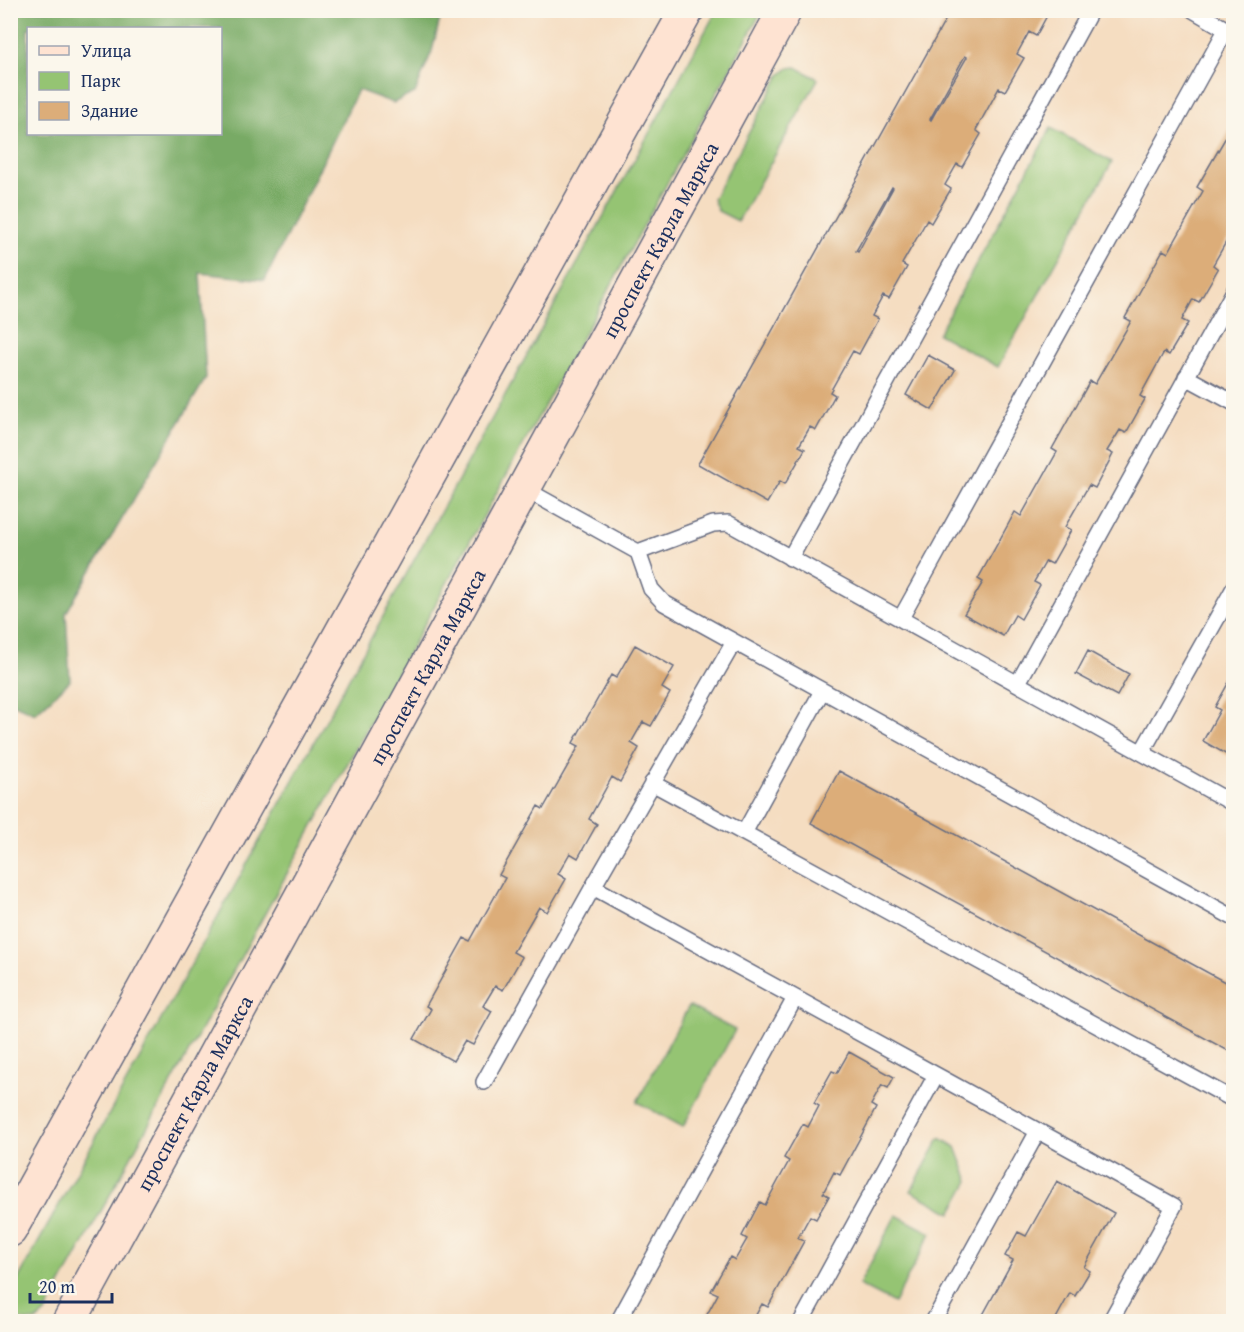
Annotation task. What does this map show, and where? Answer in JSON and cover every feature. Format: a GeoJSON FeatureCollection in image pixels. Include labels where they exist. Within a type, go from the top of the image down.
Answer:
{"type":"FeatureCollection","features":[{"type":"Feature","properties":{"kind":"street"},"geometry":{"type":"LineString","coordinates":[[10,1230],[687,10]]}},
{"type":"Feature","properties":{"kind":"street","name":"проспект Карла Маркса"},"geometry":{"type":"LineString","coordinates":[[69,1322],[785,10]]}},
{"type":"Feature","properties":{"kind":"lane"},"geometry":{"type":"LineString","coordinates":[[790,558],[1090,10]]}},
{"type":"Feature","properties":{"kind":"lane"},"geometry":{"type":"LineString","coordinates":[[901,618],[1230,32],[1193,10]]}},
{"type":"Feature","properties":{"kind":"lane"},"geometry":{"type":"LineString","coordinates":[[1018,683],[1233,291]]}},
{"type":"Feature","properties":{"kind":"lane"},"geometry":{"type":"LineString","coordinates":[[1186,377],[1233,403]]}},
{"type":"Feature","properties":{"kind":"lane"},"geometry":{"type":"LineString","coordinates":[[523,488],[638,552],[651,589],[664,603],[1233,918]]}},
{"type":"Feature","properties":{"kind":"lane"},"geometry":{"type":"LineString","coordinates":[[638,552],[713,524],[728,524],[1233,804]]}},
{"type":"Feature","properties":{"kind":"lane"},"geometry":{"type":"LineString","coordinates":[[1142,752],[1233,588]]}},
{"type":"Feature","properties":{"kind":"lane"},"geometry":{"type":"LineString","coordinates":[[484,1082],[734,642]]}},
{"type":"Feature","properties":{"kind":"lane"},"geometry":{"type":"LineString","coordinates":[[744,833],[822,691]]}},
{"type":"Feature","properties":{"kind":"lane"},"geometry":{"type":"LineString","coordinates":[[652,783],[1233,1100]]}},
{"type":"Feature","properties":{"kind":"lane"},"geometry":{"type":"LineString","coordinates":[[593,887],[1174,1206],[1110,1322]]}},
{"type":"Feature","properties":{"kind":"lane"},"geometry":{"type":"LineString","coordinates":[[618,1322],[795,998]]}},
{"type":"Feature","properties":{"kind":"lane"},"geometry":{"type":"LineString","coordinates":[[801,1322],[936,1075]]}},
{"type":"Feature","properties":{"kind":"lane"},"geometry":{"type":"LineString","coordinates":[[933,1322],[1038,1131]]}},
{"type":"Feature","properties":{"kind":"green space"},"geometry":{"type":"Polygon","coordinates":[[[11,10],[442,11],[432,51],[415,93],[393,103],[358,90],[265,280],[200,273],[206,378],[66,613],[70,681],[35,713],[10,702],[11,10]]]}},
{"type":"Feature","properties":{"kind":"green space"},"geometry":{"type":"Polygon","coordinates":[[[717,10],[762,11],[45,1313],[36,1321],[17,1319],[10,1307],[11,1292],[717,10]]]}},
{"type":"Feature","properties":{"kind":"green space"},"geometry":{"type":"Polygon","coordinates":[[[796,67],[818,79],[738,221],[718,211],[713,199],[780,75],[789,68],[796,67]]]}},
{"type":"Feature","properties":{"kind":"green space"},"geometry":{"type":"Polygon","coordinates":[[[1051,128],[1112,162],[998,367],[938,334],[1051,128]]]}},
{"type":"Feature","properties":{"kind":"green space"},"geometry":{"type":"Polygon","coordinates":[[[689,1006],[735,1030],[683,1127],[637,1102],[689,1006]]]}},
{"type":"Feature","properties":{"kind":"green space"},"geometry":{"type":"Polygon","coordinates":[[[940,1138],[956,1147],[969,1181],[951,1213],[911,1191],[940,1138]]]}},
{"type":"Feature","properties":{"kind":"green space"},"geometry":{"type":"Polygon","coordinates":[[[896,1215],[931,1233],[894,1303],[859,1285],[896,1215]]]}},
{"type":"Feature","properties":{"kind":"building"},"geometry":{"type":"Polygon","coordinates":[[[951,10],[1050,10],[1036,36],[1029,32],[1017,54],[1024,58],[1005,91],[999,88],[976,130],[981,134],[962,167],[957,164],[945,185],[951,189],[931,223],[927,220],[902,264],[907,267],[889,299],[883,296],[872,316],[878,319],[859,354],[853,351],[830,392],[835,395],[816,430],[810,427],[799,446],[805,449],[785,484],[780,481],[767,503],[698,464],[951,10]],[[965,56],[930,119],[931,120],[967,57],[965,56]],[[892,187],[856,251],[858,252],[892,187]]]}},
{"type":"Feature","properties":{"kind":"building"},"geometry":{"type":"Polygon","coordinates":[[[1234,123],[1234,228],[1213,265],[1218,269],[1199,302],[1193,299],[1182,320],[1188,323],[1169,355],[1164,352],[1140,396],[1145,399],[1126,433],[1120,430],[1107,451],[1113,454],[1095,488],[1089,485],[1065,527],[1071,530],[1052,564],[1046,561],[1034,582],[1040,585],[1021,619],[1015,615],[1003,636],[964,614],[983,582],[978,579],[1015,512],[1021,516],[1057,452],[1052,449],[1090,381],[1095,384],[1131,321],[1125,318],[1163,250],[1168,253],[1203,191],[1197,187],[1234,123]]]}},
{"type":"Feature","properties":{"kind":"building"},"geometry":{"type":"Polygon","coordinates":[[[928,355],[955,370],[932,410],[906,395],[928,355]]]}},
{"type":"Feature","properties":{"kind":"building"},"geometry":{"type":"Polygon","coordinates":[[[635,645],[674,667],[662,688],[670,693],[651,726],[643,722],[631,743],[639,748],[620,782],[612,777],[589,819],[597,824],[578,858],[570,853],[558,874],[566,879],[547,912],[539,907],[513,952],[522,957],[503,990],[495,986],[483,1006],[492,1011],[473,1045],[465,1041],[453,1061],[414,1039],[431,1009],[426,1006],[464,938],[470,941],[505,878],[499,875],[538,806],[543,809],[579,746],[573,743],[611,675],[616,678],[635,645]]]}},
{"type":"Feature","properties":{"kind":"building"},"geometry":{"type":"Polygon","coordinates":[[[1088,651],[1129,674],[1117,696],[1076,674],[1088,651]]]}},
{"type":"Feature","properties":{"kind":"building"},"geometry":{"type":"Polygon","coordinates":[[[1234,673],[1234,759],[1203,741],[1220,710],[1215,707],[1234,673]]]}},
{"type":"Feature","properties":{"kind":"building"},"geometry":{"type":"Polygon","coordinates":[[[839,771],[1234,987],[1234,1054],[811,823],[839,771]]]}},
{"type":"Feature","properties":{"kind":"building"},"geometry":{"type":"Polygon","coordinates":[[[849,1052],[894,1077],[888,1088],[882,1085],[871,1105],[876,1108],[840,1175],[834,1172],[823,1193],[829,1196],[816,1219],[810,1216],[798,1238],[804,1241],[768,1307],[762,1304],[752,1322],[703,1322],[718,1294],[711,1291],[730,1257],[735,1260],[747,1239],[742,1236],[760,1202],[765,1205],[789,1161],[784,1158],[803,1124],[808,1127],[819,1106],[814,1103],[832,1071],[837,1073],[849,1052]]]}},
{"type":"Feature","properties":{"kind":"building"},"geometry":{"type":"Polygon","coordinates":[[[1057,1181],[1114,1213],[1084,1267],[1090,1271],[1075,1296],[1070,1293],[1054,1322],[979,1322],[1013,1260],[1005,1256],[1018,1232],[1026,1236],[1057,1181]]]}}]}
